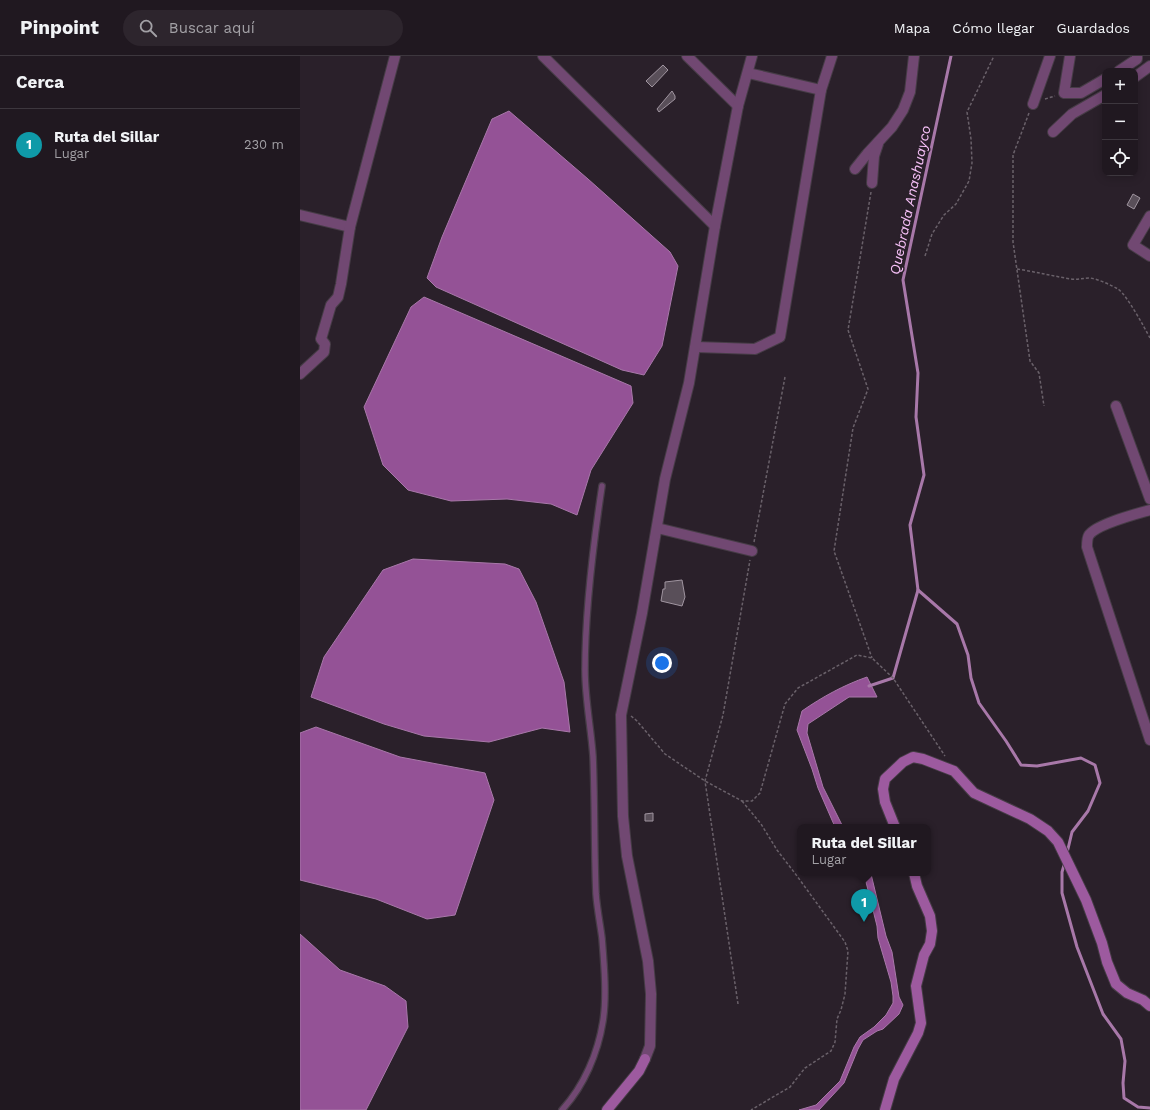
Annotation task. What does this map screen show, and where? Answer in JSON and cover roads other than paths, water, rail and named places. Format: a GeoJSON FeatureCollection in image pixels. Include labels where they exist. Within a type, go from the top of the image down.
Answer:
{"type":"FeatureCollection","features":[{"type":"Feature","properties":{"kind":"street"},"geometry":{"type":"LineString","coordinates":[[300,374],[324,352],[325,344],[321,339],[331,305],[338,297],[350,227],[395,56]]}},
{"type":"Feature","properties":{"kind":"street"},"geometry":{"type":"LineString","coordinates":[[543,56],[715,226]]}},
{"type":"Feature","properties":{"kind":"street"},"geometry":{"type":"LineString","coordinates":[[687,56],[738,106]]}},
{"type":"Feature","properties":{"kind":"street"},"geometry":{"type":"LineString","coordinates":[[607,1110],[639,1071],[650,1046],[651,994],[648,961],[627,856],[623,816],[621,715],[665,479],[689,383],[696,347],[715,226],[738,106],[752,56]]}},
{"type":"Feature","properties":{"kind":"street"},"geometry":{"type":"LineString","coordinates":[[696,347],[756,349],[780,337],[821,90],[832,56]]}},
{"type":"Feature","properties":{"kind":"street"},"geometry":{"type":"LineString","coordinates":[[855,169],[892,127],[903,110],[910,92],[914,56]]}},
{"type":"Feature","properties":{"kind":"street"},"geometry":{"type":"LineString","coordinates":[[1033,104],[1050,56]]}},
{"type":"Feature","properties":{"kind":"street"},"geometry":{"type":"LineString","coordinates":[[1070,56],[1064,93],[1080,93],[1102,81]]}},
{"type":"Feature","properties":{"kind":"street"},"geometry":{"type":"LineString","coordinates":[[1124,68],[1136,59],[1137,56]]}},
{"type":"Feature","properties":{"kind":"street"},"geometry":{"type":"LineString","coordinates":[[1138,75],[1150,66]]}},
{"type":"Feature","properties":{"kind":"street"},"geometry":{"type":"LineString","coordinates":[[748,73],[821,90]]}},
{"type":"Feature","properties":{"kind":"street"},"geometry":{"type":"LineString","coordinates":[[1054,132],[1072,114],[1102,97]]}},
{"type":"Feature","properties":{"kind":"street"},"geometry":{"type":"LineString","coordinates":[[872,183],[874,156],[879,142]]}},
{"type":"Feature","properties":{"kind":"street"},"geometry":{"type":"LineString","coordinates":[[300,215],[350,227]]}},
{"type":"Feature","properties":{"kind":"street"},"geometry":{"type":"LineString","coordinates":[[1150,216],[1133,245],[1150,256]]}},
{"type":"Feature","properties":{"kind":"street"},"geometry":{"type":"LineString","coordinates":[[1116,406],[1150,499]]}},
{"type":"Feature","properties":{"kind":"street"},"geometry":{"type":"LineString","coordinates":[[1150,510],[1107,524],[1094,530],[1088,536],[1087,547],[1150,740]]}},
{"type":"Feature","properties":{"kind":"street"},"geometry":{"type":"LineString","coordinates":[[657,528],[752,551]]}},
{"type":"Feature","properties":{"kind":"street"},"geometry":{"type":"LineString","coordinates":[[894,824],[885,802],[883,789],[885,779],[899,766],[912,757],[923,759],[954,771],[974,793],[1030,819],[1048,831],[1058,842],[1086,900],[1116,984],[1126,993],[1143,1000],[1150,1006]]}},
{"type":"Feature","properties":{"kind":"street"},"geometry":{"type":"LineString","coordinates":[[885,1110],[894,1079],[918,1033],[920,1023],[916,986],[924,956],[930,944],[932,931],[930,916],[917,886],[915,876]]}},
{"type":"Feature","properties":{"kind":"lane"},"geometry":{"type":"LineString","coordinates":[[562,1110],[576,1093],[591,1063],[599,1041],[603,1020],[604,994],[602,940],[596,894],[593,755],[585,671],[587,621],[594,541],[602,486]]}},
{"type":"Feature","properties":{"kind":"waterway","name":"Quebrada Anashuayco"},"geometry":{"type":"LineString","coordinates":[[869,686],[893,678],[918,590],[910,525],[924,475],[916,417],[918,373],[903,280],[951,56]]}},
{"type":"Feature","properties":{"kind":"waterway"},"geometry":{"type":"LineString","coordinates":[[918,590],[957,624],[968,655],[971,678],[979,703],[1021,765],[1037,766],[1081,758],[1095,765],[1100,783],[1088,811],[1072,832],[1067,853]]}},
{"type":"Feature","properties":{"kind":"waterway"},"geometry":{"type":"LineString","coordinates":[[1065,862],[1062,872],[1062,893],[1077,947],[1103,1014],[1121,1039],[1125,1061],[1123,1083],[1124,1098],[1138,1107],[1150,1108]]}},
{"type":"Feature","properties":{"kind":"place","name":"Ruta del Sillar"},"geometry":{"type":"Point","coordinates":[864,922]}}]}
